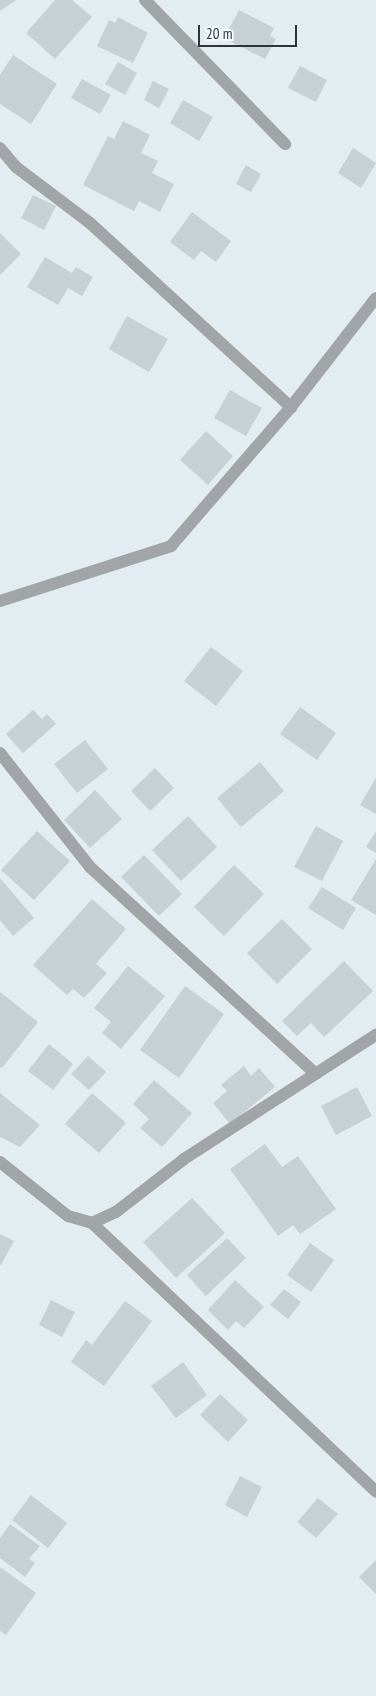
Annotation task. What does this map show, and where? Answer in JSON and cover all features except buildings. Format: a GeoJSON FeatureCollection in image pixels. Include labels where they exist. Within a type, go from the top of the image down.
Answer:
{"type":"FeatureCollection","features":[{"type":"Feature","properties":{"kind":"street"},"geometry":{"type":"LineString","coordinates":[[145,0],[285,144]]}},
{"type":"Feature","properties":{"kind":"street"},"geometry":{"type":"LineString","coordinates":[[0,148],[16,167],[90,223],[291,407]]}},
{"type":"Feature","properties":{"kind":"street"},"geometry":{"type":"LineString","coordinates":[[0,600],[171,546],[291,407],[376,298]]}},
{"type":"Feature","properties":{"kind":"street"},"geometry":{"type":"LineString","coordinates":[[0,753],[90,866],[316,1074]]}},
{"type":"Feature","properties":{"kind":"street"},"geometry":{"type":"LineString","coordinates":[[92,1223],[116,1212],[184,1159],[376,1036]]}},
{"type":"Feature","properties":{"kind":"street"},"geometry":{"type":"LineString","coordinates":[[0,1162],[68,1216],[92,1223],[376,1492]]}}]}
